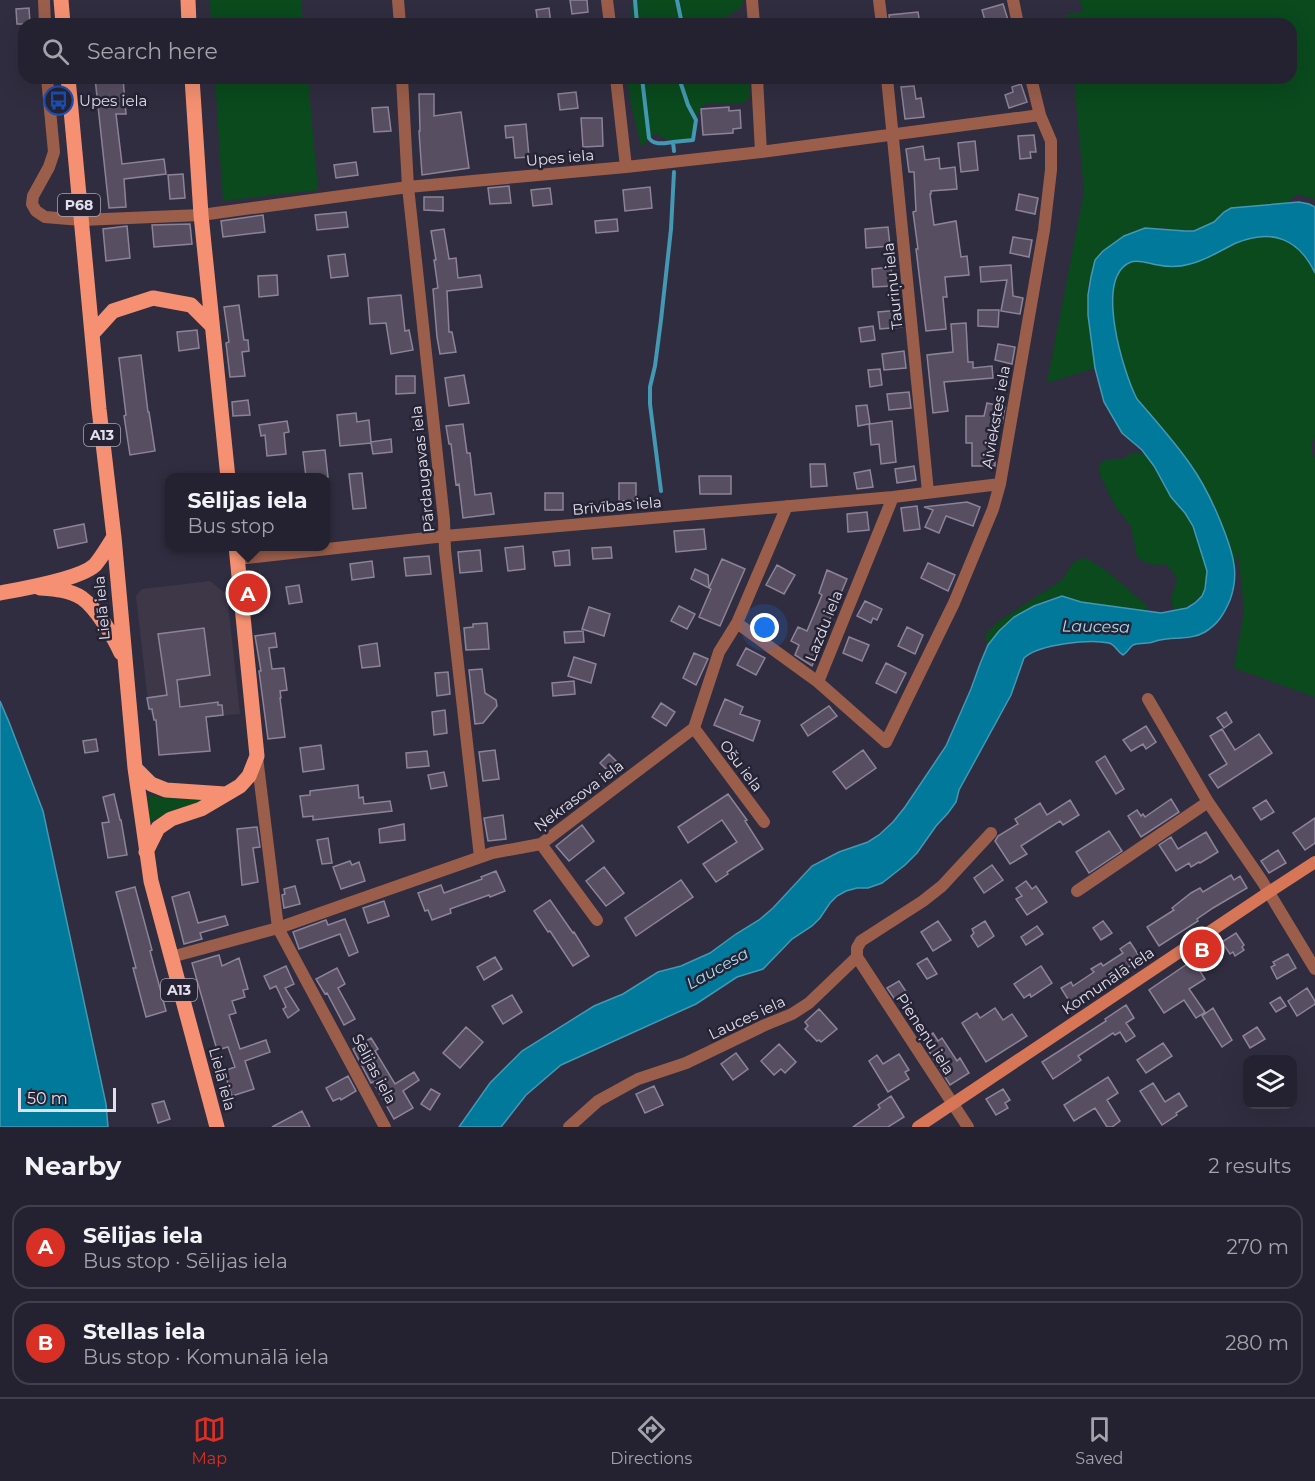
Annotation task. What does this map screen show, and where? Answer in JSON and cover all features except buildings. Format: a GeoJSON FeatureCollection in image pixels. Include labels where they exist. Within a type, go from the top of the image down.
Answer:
{"type":"FeatureCollection","features":[{"type":"Feature","properties":{"kind":"main road"},"geometry":{"type":"LineString","coordinates":[[61,0],[62,18]]}},
{"type":"Feature","properties":{"kind":"main road"},"geometry":{"type":"LineString","coordinates":[[188,0],[189,18]]}},
{"type":"Feature","properties":{"kind":"main road","name":"Lielā iela"},"geometry":{"type":"LineString","coordinates":[[69,84],[135,768],[146,852],[151,881],[216,1127]]}},
{"type":"Feature","properties":{"kind":"main road"},"geometry":{"type":"LineString","coordinates":[[192,84],[201,215],[228,473]]}},
{"type":"Feature","properties":{"kind":"main road"},"geometry":{"type":"LineString","coordinates":[[93,333],[113,311],[153,298],[191,305],[212,326]]}},
{"type":"Feature","properties":{"kind":"main road","name":"A13"},"geometry":{"type":"LineString","coordinates":[[0,593],[34,587],[85,572],[94,565],[114,537]]}},
{"type":"Feature","properties":{"kind":"main road","name":"Sēlijas iela"},"geometry":{"type":"LineString","coordinates":[[237,553],[257,756]]}},
{"type":"Feature","properties":{"kind":"main road","name":"A13"},"geometry":{"type":"LineString","coordinates":[[34,587],[63,590],[82,598],[99,616],[114,638],[125,663]]}},
{"type":"Feature","properties":{"kind":"main road"},"geometry":{"type":"LineString","coordinates":[[146,852],[158,828],[165,823],[201,809],[240,786],[249,776],[257,756]]}},
{"type":"Feature","properties":{"kind":"main road"},"geometry":{"type":"LineString","coordinates":[[135,768],[151,784],[166,790],[225,794]]}},
{"type":"Feature","properties":{"kind":"street"},"geometry":{"type":"LineString","coordinates":[[44,0],[45,18]]}},
{"type":"Feature","properties":{"kind":"street"},"geometry":{"type":"LineString","coordinates":[[398,0],[400,18]]}},
{"type":"Feature","properties":{"kind":"street"},"geometry":{"type":"LineString","coordinates":[[607,0],[609,18]]}},
{"type":"Feature","properties":{"kind":"street"},"geometry":{"type":"LineString","coordinates":[[752,0],[754,18]]}},
{"type":"Feature","properties":{"kind":"street"},"geometry":{"type":"LineString","coordinates":[[879,0],[881,18]]}},
{"type":"Feature","properties":{"kind":"street"},"geometry":{"type":"LineString","coordinates":[[1012,0],[1016,18]]}},
{"type":"Feature","properties":{"kind":"street","name":"Upes iela"},"geometry":{"type":"LineString","coordinates":[[48,84],[54,152],[50,166],[33,196],[32,204],[36,211],[45,217],[81,220],[201,215],[408,187],[761,152],[1040,115]]}},
{"type":"Feature","properties":{"kind":"street","name":"Pārdaugavas iela"},"geometry":{"type":"LineString","coordinates":[[402,84],[408,187],[480,857]]}},
{"type":"Feature","properties":{"kind":"street"},"geometry":{"type":"LineString","coordinates":[[617,84],[626,167]]}},
{"type":"Feature","properties":{"kind":"street"},"geometry":{"type":"LineString","coordinates":[[757,84],[761,152]]}},
{"type":"Feature","properties":{"kind":"street","name":"Tauriņu iela"},"geometry":{"type":"LineString","coordinates":[[888,84],[928,492]]}},
{"type":"Feature","properties":{"kind":"street","name":"Aiviekstes iela"},"geometry":{"type":"LineString","coordinates":[[886,742],[954,603],[993,509],[1000,484],[1044,230],[1051,170],[1051,141],[1040,115],[1032,84]]}},
{"type":"Feature","properties":{"kind":"street","name":"Brīvības iela"},"geometry":{"type":"LineString","coordinates":[[330,545],[893,497],[1000,484]]}},
{"type":"Feature","properties":{"kind":"street","name":"Lazdu iela"},"geometry":{"type":"LineString","coordinates":[[886,742],[818,682],[893,497]]}},
{"type":"Feature","properties":{"kind":"street"},"geometry":{"type":"LineString","coordinates":[[694,728],[719,652],[736,623],[787,506]]}},
{"type":"Feature","properties":{"kind":"street","name":"Brīvības iela"},"geometry":{"type":"LineString","coordinates":[[237,553],[261,551]]}},
{"type":"Feature","properties":{"kind":"street"},"geometry":{"type":"LineString","coordinates":[[736,623],[818,682]]}},
{"type":"Feature","properties":{"kind":"street"},"geometry":{"type":"LineString","coordinates":[[1148,699],[1208,802],[1269,892],[1315,969]]}},
{"type":"Feature","properties":{"kind":"street","name":"Ņekrasova iela"},"geometry":{"type":"LineString","coordinates":[[171,957],[278,928],[492,853],[541,844],[694,728]]}},
{"type":"Feature","properties":{"kind":"street","name":"Ošu iela"},"geometry":{"type":"LineString","coordinates":[[694,728],[764,822]]}},
{"type":"Feature","properties":{"kind":"street","name":"Sēlijas iela"},"geometry":{"type":"LineString","coordinates":[[257,756],[278,928],[385,1127]]}},
{"type":"Feature","properties":{"kind":"street"},"geometry":{"type":"LineString","coordinates":[[1077,891],[1208,802]]}},
{"type":"Feature","properties":{"kind":"street","name":"Lauces iela"},"geometry":{"type":"LineString","coordinates":[[569,1127],[598,1101],[638,1079],[686,1063],[792,1014],[809,1003],[857,957],[857,948],[861,941],[942,886],[991,833]]}},
{"type":"Feature","properties":{"kind":"street"},"geometry":{"type":"LineString","coordinates":[[541,844],[597,920]]}},
{"type":"Feature","properties":{"kind":"street","name":"Komunālā iela"},"geometry":{"type":"LineString","coordinates":[[918,1127],[1315,862]]}},
{"type":"Feature","properties":{"kind":"street","name":"Pieneņu iela"},"geometry":{"type":"LineString","coordinates":[[857,957],[968,1127]]}},
{"type":"Feature","properties":{"kind":"shaded area"},"geometry":{"type":"Polygon","coordinates":[[[210,581],[227,595],[240,714],[155,722],[149,710],[136,596],[142,589],[210,581]]]}},
{"type":"Feature","properties":{"kind":"green space"},"geometry":{"type":"Polygon","coordinates":[[[210,0],[301,0],[302,18],[211,18],[210,0]]]}},
{"type":"Feature","properties":{"kind":"green space"},"geometry":{"type":"Polygon","coordinates":[[[633,0],[744,0],[740,7],[728,15],[728,18],[631,17],[633,0]]]}},
{"type":"Feature","properties":{"kind":"green space"},"geometry":{"type":"Polygon","coordinates":[[[1080,0],[1315,0],[1315,199],[1296,194],[1287,203],[1231,208],[1213,222],[1197,229],[1146,228],[1123,237],[1109,249],[1090,277],[1087,298],[1095,368],[1047,383],[1084,192],[1075,84],[1297,84],[1297,18],[1065,18],[1065,15],[1083,12],[1080,0]]]}},
{"type":"Feature","properties":{"kind":"green space"},"geometry":{"type":"Polygon","coordinates":[[[215,84],[309,84],[318,190],[223,201],[215,84]]]}},
{"type":"Feature","properties":{"kind":"green space"},"geometry":{"type":"Polygon","coordinates":[[[628,84],[750,84],[750,98],[740,104],[708,103],[703,106],[698,113],[695,132],[684,144],[663,138],[656,133],[641,147],[628,84]]]}},
{"type":"Feature","properties":{"kind":"green space"},"geometry":{"type":"Polygon","coordinates":[[[1268,235],[1291,243],[1307,259],[1315,273],[1315,437],[1311,444],[1315,458],[1315,697],[1234,668],[1244,611],[1238,551],[1235,568],[1219,518],[1206,489],[1183,454],[1137,399],[1131,387],[1119,349],[1115,327],[1114,286],[1120,271],[1131,262],[1163,265],[1183,262],[1212,256],[1241,242],[1268,235]]]}},
{"type":"Feature","properties":{"kind":"green space"},"geometry":{"type":"Polygon","coordinates":[[[1136,452],[1146,455],[1172,499],[1190,521],[1206,567],[1206,585],[1200,597],[1190,605],[1176,610],[1171,599],[1177,578],[1169,567],[1163,564],[1149,564],[1137,557],[1131,527],[1116,508],[1100,475],[1099,469],[1103,462],[1126,458],[1136,452]]]}},
{"type":"Feature","properties":{"kind":"green space"},"geometry":{"type":"Polygon","coordinates":[[[1085,558],[1108,572],[1143,602],[1148,612],[1081,602],[1069,597],[1052,598],[1014,617],[988,645],[985,639],[988,631],[999,621],[1062,580],[1072,564],[1085,558]]]}},
{"type":"Feature","properties":{"kind":"green space"},"geometry":{"type":"Polygon","coordinates":[[[148,795],[200,800],[201,802],[173,810],[150,822],[148,795]]]}},
{"type":"Feature","properties":{"kind":"water","name":"Laucesa"},"geometry":{"type":"Polygon","coordinates":[[[1299,202],[1315,207],[1315,273],[1301,252],[1292,245],[1273,237],[1261,237],[1236,243],[1202,260],[1186,265],[1170,266],[1141,261],[1131,262],[1120,271],[1114,286],[1115,327],[1119,349],[1131,387],[1137,399],[1178,447],[1201,480],[1218,515],[1231,550],[1235,575],[1233,591],[1217,622],[1200,635],[1135,644],[1123,655],[1113,645],[1101,642],[1052,646],[1031,653],[1024,658],[1011,695],[959,790],[956,802],[905,865],[882,883],[868,888],[846,891],[837,896],[812,926],[792,939],[763,969],[737,977],[696,1004],[561,1065],[526,1095],[501,1127],[459,1127],[490,1083],[522,1051],[594,1006],[623,994],[658,972],[681,966],[710,953],[759,920],[812,866],[879,835],[905,807],[946,746],[988,645],[1014,617],[1034,606],[1062,596],[1081,602],[1161,613],[1187,608],[1202,596],[1207,571],[1193,526],[1171,497],[1154,466],[1142,450],[1122,433],[1104,402],[1095,368],[1088,315],[1088,295],[1095,260],[1103,251],[1124,236],[1145,228],[1194,231],[1214,222],[1231,208],[1299,202]]]}},
{"type":"Feature","properties":{"kind":"water"},"geometry":{"type":"Polygon","coordinates":[[[0,701],[43,811],[106,1104],[108,1127],[0,1127],[0,701]]]}},
{"type":"Feature","properties":{"kind":"waterway"},"geometry":{"type":"LineString","coordinates":[[635,0],[636,18]]}},
{"type":"Feature","properties":{"kind":"waterway"},"geometry":{"type":"LineString","coordinates":[[677,0],[681,18]]}},
{"type":"Feature","properties":{"kind":"waterway"},"geometry":{"type":"LineString","coordinates":[[643,84],[649,138],[657,143],[673,142],[674,151]]}},
{"type":"Feature","properties":{"kind":"waterway"},"geometry":{"type":"LineString","coordinates":[[673,142],[693,140],[696,120],[681,84]]}},
{"type":"Feature","properties":{"kind":"waterway"},"geometry":{"type":"LineString","coordinates":[[661,491],[650,387],[661,320],[671,229],[674,172]]}},
{"type":"Feature","properties":{"kind":"place","name":"Upes iela"},"geometry":{"type":"Point","coordinates":[58,101]}},
{"type":"Feature","properties":{"kind":"place","name":"Sēlijas iela"},"geometry":{"type":"Point","coordinates":[248,593]}},
{"type":"Feature","properties":{"kind":"place","name":"Stellas iela"},"geometry":{"type":"Point","coordinates":[1202,949]}}]}
